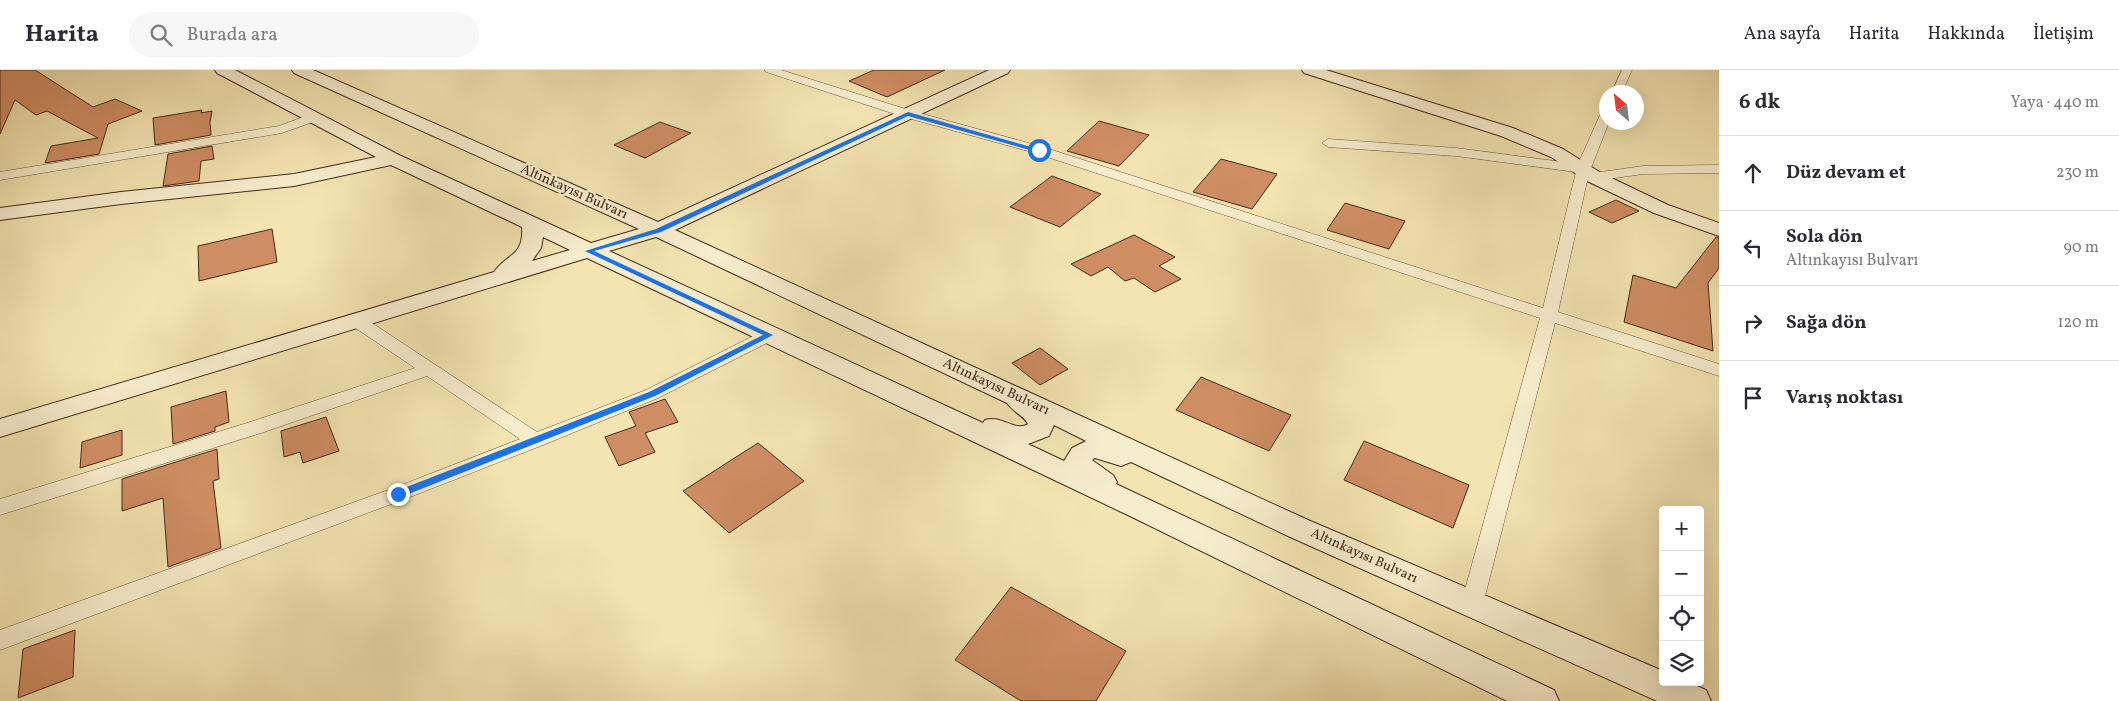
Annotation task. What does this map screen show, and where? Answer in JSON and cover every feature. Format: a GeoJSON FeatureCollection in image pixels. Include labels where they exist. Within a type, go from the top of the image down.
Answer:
{"type":"FeatureCollection","features":[{"type":"Feature","properties":{"kind":"main road"},"geometry":{"type":"LineString","coordinates":[[223,70],[393,159],[1178,526],[1542,701]]}},
{"type":"Feature","properties":{"kind":"main road","name":"Altınkayısı Bulvarı"},"geometry":{"type":"LineString","coordinates":[[239,70],[270,81],[291,79],[450,137],[658,230],[1298,528],[1694,701]]}},
{"type":"Feature","properties":{"kind":"main road"},"geometry":{"type":"LineString","coordinates":[[0,428],[658,230],[1002,70]]}},
{"type":"Feature","properties":{"kind":"main road"},"geometry":{"type":"LineString","coordinates":[[1310,70],[1507,132],[1557,153],[1588,173],[1661,209],[1719,230]]}},
{"type":"Feature","properties":{"kind":"main road"},"geometry":{"type":"LineString","coordinates":[[291,79],[292,95],[314,117]]}},
{"type":"Feature","properties":{"kind":"main road"},"geometry":{"type":"LineString","coordinates":[[0,214],[122,198],[294,180],[393,159]]}},
{"type":"Feature","properties":{"kind":"main road"},"geometry":{"type":"LineString","coordinates":[[498,278],[528,252],[534,240],[532,224]]}},
{"type":"Feature","properties":{"kind":"main road"},"geometry":{"type":"LineString","coordinates":[[769,335],[823,346],[882,368],[979,419],[1020,437],[1030,435],[1040,429],[1041,421],[1034,413],[999,388]]}},
{"type":"Feature","properties":{"kind":"main road"},"geometry":{"type":"LineString","coordinates":[[1178,526],[1104,483],[1084,469],[1078,461],[1081,454],[1088,449],[1101,448],[1220,504],[1310,542],[1379,563]]}},
{"type":"Feature","properties":{"kind":"street"},"geometry":{"type":"LineString","coordinates":[[770,70],[908,114],[1039,150],[1719,370]]}},
{"type":"Feature","properties":{"kind":"street"},"geometry":{"type":"LineString","coordinates":[[1620,85],[1627,70]]}},
{"type":"Feature","properties":{"kind":"street"},"geometry":{"type":"LineString","coordinates":[[0,176],[282,129],[314,117]]}},
{"type":"Feature","properties":{"kind":"street"},"geometry":{"type":"LineString","coordinates":[[1472,604],[1588,173],[1601,130]]}},
{"type":"Feature","properties":{"kind":"street"},"geometry":{"type":"LineString","coordinates":[[1328,142],[1456,152],[1588,173],[1719,169]]}},
{"type":"Feature","properties":{"kind":"street"},"geometry":{"type":"LineString","coordinates":[[356,321],[536,440]]}},
{"type":"Feature","properties":{"kind":"street"},"geometry":{"type":"LineString","coordinates":[[0,640],[398,494],[652,394],[769,335]]}},
{"type":"Feature","properties":{"kind":"street"},"geometry":{"type":"LineString","coordinates":[[0,507],[254,428],[429,370]]}},
{"type":"Feature","properties":{"kind":"building"},"geometry":{"type":"Polygon","coordinates":[[[0,70],[35,70],[93,107],[115,99],[142,111],[108,124],[99,154],[45,163],[51,146],[98,138],[47,111],[36,115],[15,100],[0,134],[0,70]]]}},
{"type":"Feature","properties":{"kind":"building"},"geometry":{"type":"Polygon","coordinates":[[[874,70],[945,70],[887,97],[849,81],[874,70]]]}},
{"type":"Feature","properties":{"kind":"building"},"geometry":{"type":"Polygon","coordinates":[[[202,110],[201,113],[212,111],[210,122],[211,135],[155,145],[153,118],[202,110]]]}},
{"type":"Feature","properties":{"kind":"building"},"geometry":{"type":"Polygon","coordinates":[[[1099,121],[1149,135],[1119,166],[1067,151],[1099,121]]]}},
{"type":"Feature","properties":{"kind":"building"},"geometry":{"type":"Polygon","coordinates":[[[660,122],[691,133],[645,158],[614,145],[660,122]]]}},
{"type":"Feature","properties":{"kind":"building"},"geometry":{"type":"Polygon","coordinates":[[[212,146],[214,159],[201,161],[199,181],[163,186],[168,154],[212,146]]]}},
{"type":"Feature","properties":{"kind":"building"},"geometry":{"type":"Polygon","coordinates":[[[1221,159],[1277,174],[1252,209],[1193,192],[1221,159]]]}},
{"type":"Feature","properties":{"kind":"building"},"geometry":{"type":"Polygon","coordinates":[[[1052,176],[1101,194],[1060,227],[1010,207],[1052,176]]]}},
{"type":"Feature","properties":{"kind":"building"},"geometry":{"type":"Polygon","coordinates":[[[1616,200],[1639,211],[1612,223],[1589,212],[1616,200]]]}},
{"type":"Feature","properties":{"kind":"building"},"geometry":{"type":"Polygon","coordinates":[[[1345,203],[1405,221],[1389,249],[1327,230],[1345,203]]]}},
{"type":"Feature","properties":{"kind":"building"},"geometry":{"type":"Polygon","coordinates":[[[272,229],[277,262],[199,281],[198,246],[272,229]]]}},
{"type":"Feature","properties":{"kind":"building"},"geometry":{"type":"Polygon","coordinates":[[[1134,235],[1175,257],[1159,266],[1181,279],[1155,292],[1134,278],[1125,281],[1108,267],[1091,276],[1071,264],[1134,235]]]}},
{"type":"Feature","properties":{"kind":"building"},"geometry":{"type":"Polygon","coordinates":[[[1716,237],[1719,238],[1719,268],[1708,283],[1713,351],[1624,322],[1633,275],[1676,288],[1716,237]]]}},
{"type":"Feature","properties":{"kind":"building"},"geometry":{"type":"Polygon","coordinates":[[[1040,348],[1068,369],[1040,385],[1012,363],[1040,348]]]}},
{"type":"Feature","properties":{"kind":"building"},"geometry":{"type":"Polygon","coordinates":[[[1201,377],[1291,415],[1269,451],[1176,410],[1201,377]]]}},
{"type":"Feature","properties":{"kind":"building"},"geometry":{"type":"Polygon","coordinates":[[[226,391],[229,422],[215,427],[215,431],[173,444],[171,407],[226,391]]]}},
{"type":"Feature","properties":{"kind":"building"},"geometry":{"type":"Polygon","coordinates":[[[665,399],[678,422],[645,433],[655,452],[619,466],[605,437],[636,426],[629,412],[665,399]]]}},
{"type":"Feature","properties":{"kind":"building"},"geometry":{"type":"Polygon","coordinates":[[[326,417],[339,451],[303,463],[300,452],[284,457],[281,431],[326,417]]]}},
{"type":"Feature","properties":{"kind":"building"},"geometry":{"type":"Polygon","coordinates":[[[122,430],[122,455],[80,468],[82,442],[122,430]]]}},
{"type":"Feature","properties":{"kind":"building"},"geometry":{"type":"Polygon","coordinates":[[[1364,441],[1469,485],[1453,528],[1344,480],[1364,441]]]}},
{"type":"Feature","properties":{"kind":"building"},"geometry":{"type":"Polygon","coordinates":[[[758,443],[804,481],[729,533],[683,491],[758,443]]]}},
{"type":"Feature","properties":{"kind":"building"},"geometry":{"type":"Polygon","coordinates":[[[217,449],[219,479],[213,481],[221,548],[168,567],[163,498],[122,511],[122,479],[217,449]]]}},
{"type":"Feature","properties":{"kind":"building"},"geometry":{"type":"Polygon","coordinates":[[[1011,587],[1126,651],[1096,701],[1021,701],[955,660],[1011,587]]]}},
{"type":"Feature","properties":{"kind":"building"},"geometry":{"type":"Polygon","coordinates":[[[75,630],[73,677],[18,698],[23,649],[75,630]]]}},
{"type":"Feature","properties":{"kind":"route"},"geometry":{"type":"LineString","coordinates":[[398,494],[652,394],[769,335],[588,251],[658,230],[908,114],[1039,150]]}}]}
